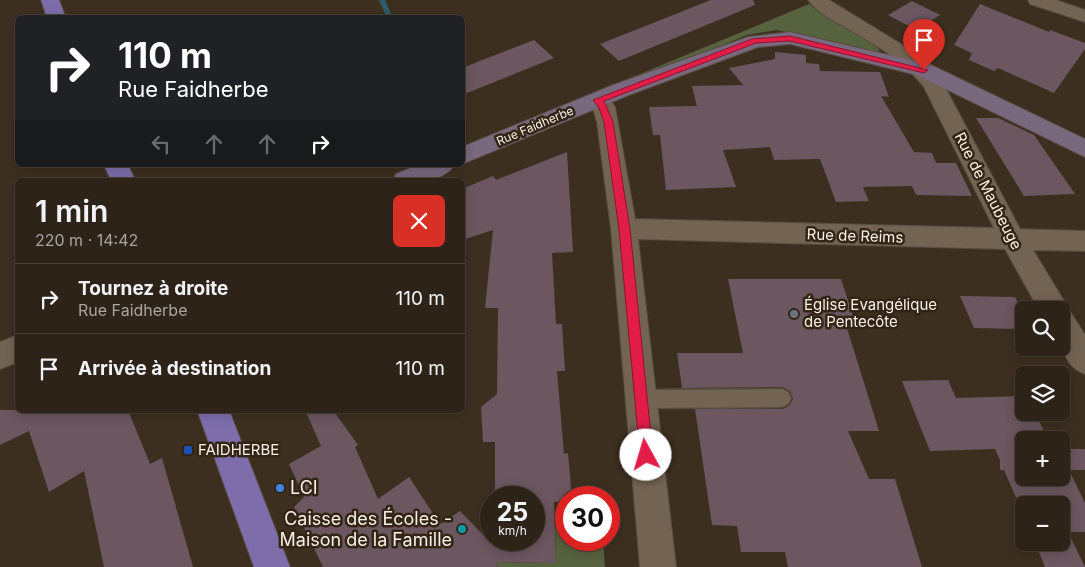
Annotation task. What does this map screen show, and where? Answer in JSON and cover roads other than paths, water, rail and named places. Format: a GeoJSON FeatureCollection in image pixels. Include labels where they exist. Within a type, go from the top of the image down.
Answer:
{"type":"FeatureCollection","features":[{"type":"Feature","properties":{"kind":"main road"},"geometry":{"type":"LineString","coordinates":[[50,0],[56,15]]}},
{"type":"Feature","properties":{"kind":"main road"},"geometry":{"type":"LineString","coordinates":[[213,413],[272,567]]}},
{"type":"Feature","properties":{"kind":"street"},"geometry":{"type":"LineString","coordinates":[[817,0],[835,14],[884,42],[924,70]]}},
{"type":"Feature","properties":{"kind":"street"},"geometry":{"type":"LineString","coordinates":[[1037,0],[1085,16]]}},
{"type":"Feature","properties":{"kind":"street","name":"Rue Faidherbe"},"geometry":{"type":"LineString","coordinates":[[465,155],[598,100],[755,41],[790,38],[924,70],[1085,150]]}},
{"type":"Feature","properties":{"kind":"street","name":"Rue de Maubeuge"},"geometry":{"type":"LineString","coordinates":[[924,70],[1012,240],[1049,301]]}},
{"type":"Feature","properties":{"kind":"street"},"geometry":{"type":"LineString","coordinates":[[598,100],[604,107],[608,122],[624,229],[658,567]]}},
{"type":"Feature","properties":{"kind":"street"},"geometry":{"type":"LineString","coordinates":[[411,178],[437,167]]}},
{"type":"Feature","properties":{"kind":"street","name":"Rue de Reims"},"geometry":{"type":"LineString","coordinates":[[624,229],[1085,241]]}},
{"type":"Feature","properties":{"kind":"street"},"geometry":{"type":"LineString","coordinates":[[1070,337],[1085,361]]}},
{"type":"Feature","properties":{"kind":"street"},"geometry":{"type":"LineString","coordinates":[[0,356],[15,349]]}},
{"type":"Feature","properties":{"kind":"lane"},"geometry":{"type":"LineString","coordinates":[[640,399],[782,398]]}},
{"type":"Feature","properties":{"kind":"waterway"},"geometry":{"type":"LineString","coordinates":[[382,0],[389,15]]}},
{"type":"Feature","properties":{"kind":"place","name":"Église Evangélique de Pentecôte"},"geometry":{"type":"Point","coordinates":[794,314]}},
{"type":"Feature","properties":{"kind":"place","name":"FAIDHERBE"},"geometry":{"type":"Point","coordinates":[188,450]}},
{"type":"Feature","properties":{"kind":"place","name":"LCI"},"geometry":{"type":"Point","coordinates":[280,488]}},
{"type":"Feature","properties":{"kind":"place","name":"Caisse des Écoles - Maison de la Famille"},"geometry":{"type":"Point","coordinates":[462,529]}}]}
